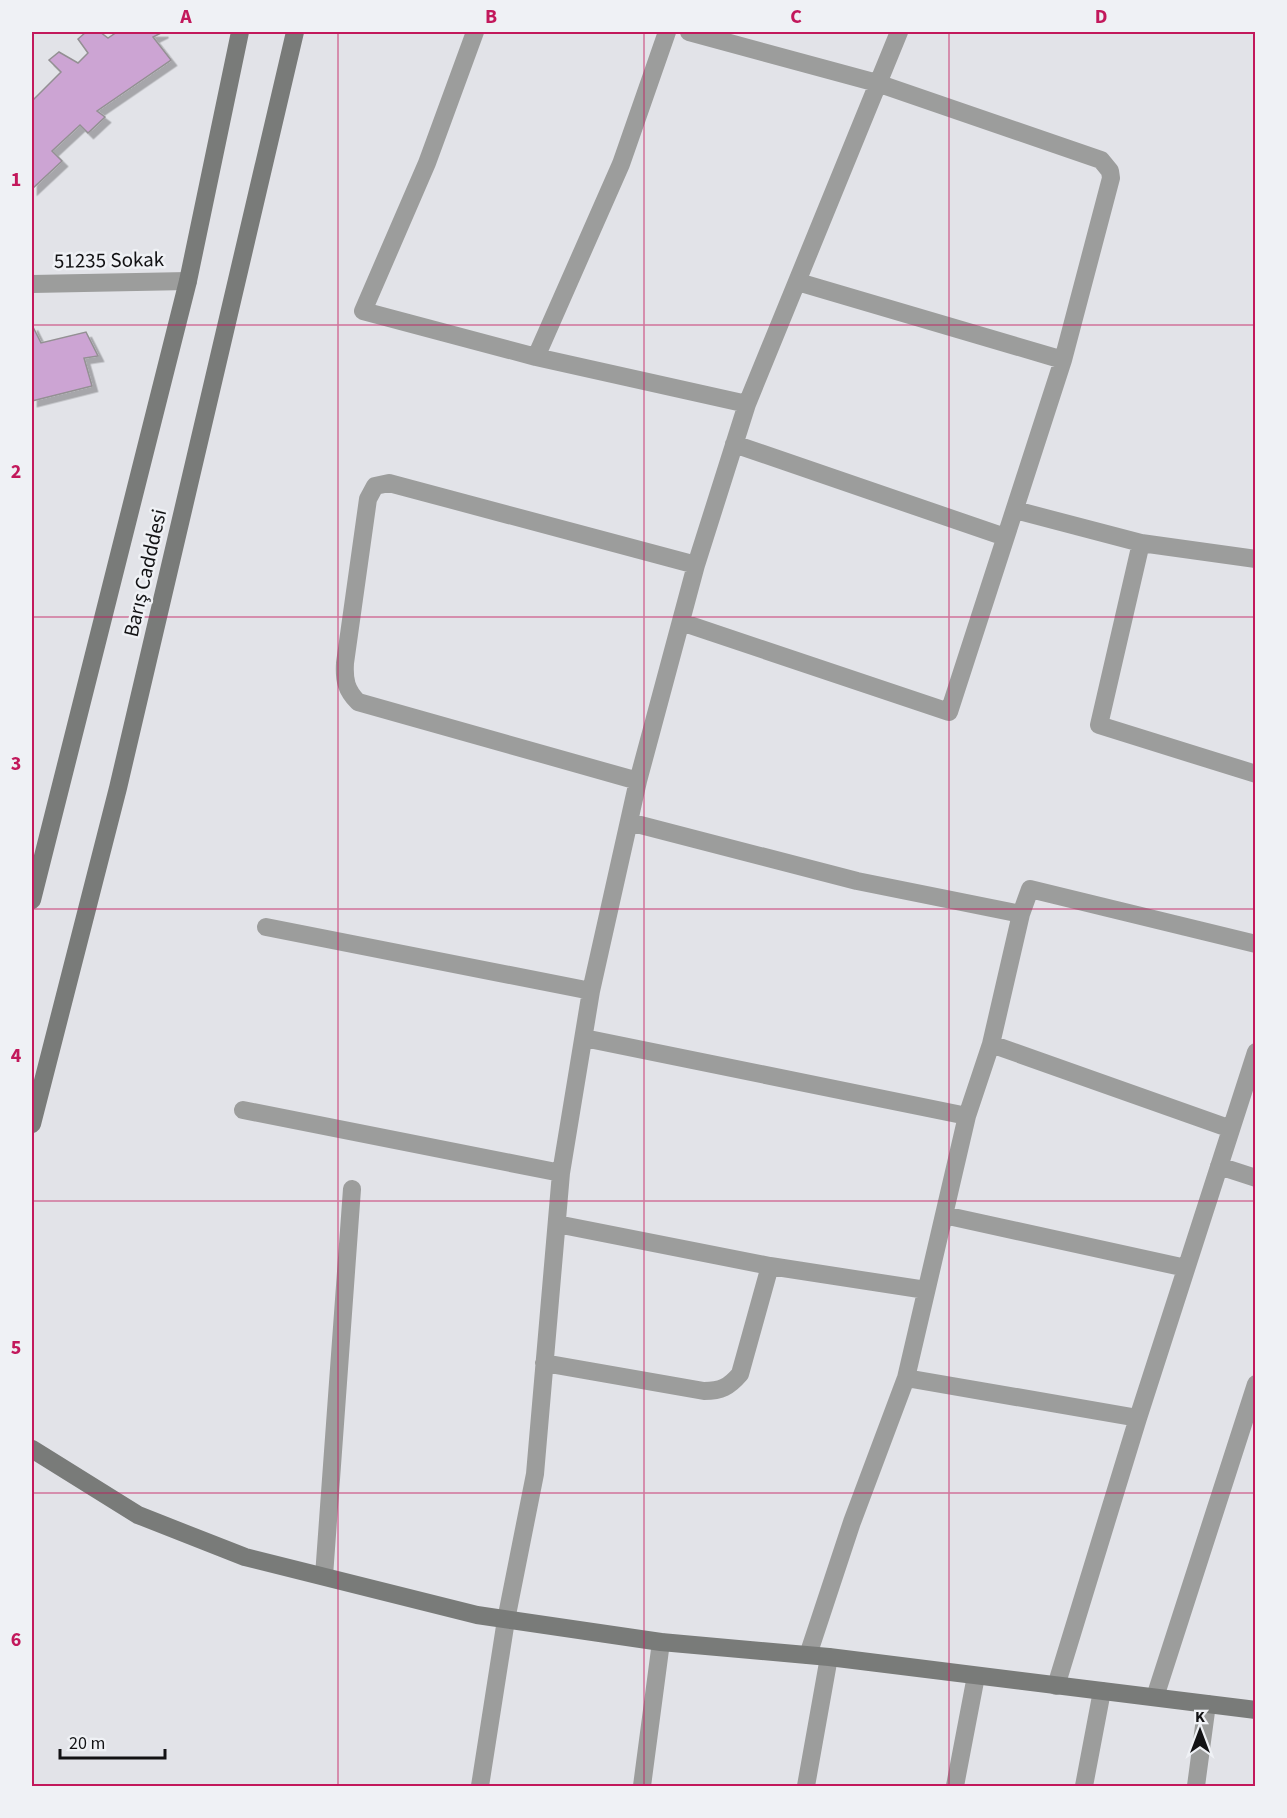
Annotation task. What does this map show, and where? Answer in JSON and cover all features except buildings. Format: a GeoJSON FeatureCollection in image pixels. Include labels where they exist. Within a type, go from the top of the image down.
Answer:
{"type":"FeatureCollection","features":[{"type":"Feature","properties":{"kind":"main road","name":"Barış Cadddesi"},"geometry":{"type":"LineString","coordinates":[[32,900],[188,281],[240,32]]}},
{"type":"Feature","properties":{"kind":"main road","name":"Barış Cadddesi"},"geometry":{"type":"LineString","coordinates":[[32,1124],[118,788],[296,32]]}},
{"type":"Feature","properties":{"kind":"main road"},"geometry":{"type":"LineString","coordinates":[[32,1449],[138,1515],[245,1557],[477,1616],[662,1642],[829,1657],[1256,1710]]}},
{"type":"Feature","properties":{"kind":"street"},"geometry":{"type":"LineString","coordinates":[[475,32],[427,163],[363,311],[536,357],[747,404]]}},
{"type":"Feature","properties":{"kind":"street"},"geometry":{"type":"LineString","coordinates":[[536,357],[621,164],[667,32]]}},
{"type":"Feature","properties":{"kind":"street"},"geometry":{"type":"LineString","coordinates":[[681,622],[949,712],[1063,360],[1112,178],[1101,159],[877,83],[689,32]]}},
{"type":"Feature","properties":{"kind":"street"},"geometry":{"type":"LineString","coordinates":[[480,1786],[506,1620],[535,1474],[561,1173],[591,991],[638,781],[696,565],[747,404],[899,32]]}},
{"type":"Feature","properties":{"kind":"street","name":"51235 Sokak"},"geometry":{"type":"LineString","coordinates":[[32,284],[188,281]]}},
{"type":"Feature","properties":{"kind":"street"},"geometry":{"type":"LineString","coordinates":[[798,282],[1063,360]]}},
{"type":"Feature","properties":{"kind":"street"},"geometry":{"type":"LineString","coordinates":[[734,444],[1005,537]]}},
{"type":"Feature","properties":{"kind":"street"},"geometry":{"type":"LineString","coordinates":[[638,781],[358,702],[350,694],[346,686],[345,663],[368,499],[375,486],[389,483],[696,565]]}},
{"type":"Feature","properties":{"kind":"street"},"geometry":{"type":"LineString","coordinates":[[1015,510],[1142,543],[1256,559]]}},
{"type":"Feature","properties":{"kind":"street"},"geometry":{"type":"LineString","coordinates":[[1142,543],[1099,725],[1256,774]]}},
{"type":"Feature","properties":{"kind":"street"},"geometry":{"type":"LineString","coordinates":[[629,822],[857,881],[1021,914]]}},
{"type":"Feature","properties":{"kind":"street"},"geometry":{"type":"LineString","coordinates":[[808,1655],[852,1522],[906,1378],[967,1116],[991,1044],[1021,914],[1030,889],[1256,944]]}},
{"type":"Feature","properties":{"kind":"street"},"geometry":{"type":"LineString","coordinates":[[266,927],[591,991]]}},
{"type":"Feature","properties":{"kind":"street"},"geometry":{"type":"LineString","coordinates":[[584,1038],[967,1116]]}},
{"type":"Feature","properties":{"kind":"street"},"geometry":{"type":"LineString","coordinates":[[991,1044],[1231,1129]]}},
{"type":"Feature","properties":{"kind":"street"},"geometry":{"type":"LineString","coordinates":[[1056,1686],[1138,1418],[1256,1052]]}},
{"type":"Feature","properties":{"kind":"street"},"geometry":{"type":"LineString","coordinates":[[243,1110],[561,1173]]}},
{"type":"Feature","properties":{"kind":"street"},"geometry":{"type":"LineString","coordinates":[[1218,1166],[1256,1178]]}},
{"type":"Feature","properties":{"kind":"street"},"geometry":{"type":"LineString","coordinates":[[324,1576],[352,1188]]}},
{"type":"Feature","properties":{"kind":"street"},"geometry":{"type":"LineString","coordinates":[[944,1215],[1186,1268]]}},
{"type":"Feature","properties":{"kind":"street"},"geometry":{"type":"LineString","coordinates":[[557,1224],[770,1266],[926,1290]]}},
{"type":"Feature","properties":{"kind":"street"},"geometry":{"type":"LineString","coordinates":[[544,1363],[704,1390],[719,1390],[731,1385],[740,1374],[770,1266]]}},
{"type":"Feature","properties":{"kind":"street"},"geometry":{"type":"LineString","coordinates":[[906,1378],[1138,1418]]}},
{"type":"Feature","properties":{"kind":"street"},"geometry":{"type":"LineString","coordinates":[[1155,1697],[1256,1384]]}},
{"type":"Feature","properties":{"kind":"street"},"geometry":{"type":"LineString","coordinates":[[642,1786],[662,1642]]}},
{"type":"Feature","properties":{"kind":"street"},"geometry":{"type":"LineString","coordinates":[[806,1786],[829,1657]]}},
{"type":"Feature","properties":{"kind":"street"},"geometry":{"type":"LineString","coordinates":[[955,1786],[976,1676]]}},
{"type":"Feature","properties":{"kind":"street"},"geometry":{"type":"LineString","coordinates":[[1084,1786],[1102,1691]]}},
{"type":"Feature","properties":{"kind":"street"},"geometry":{"type":"LineString","coordinates":[[1196,1786],[1207,1704]]}}]}
